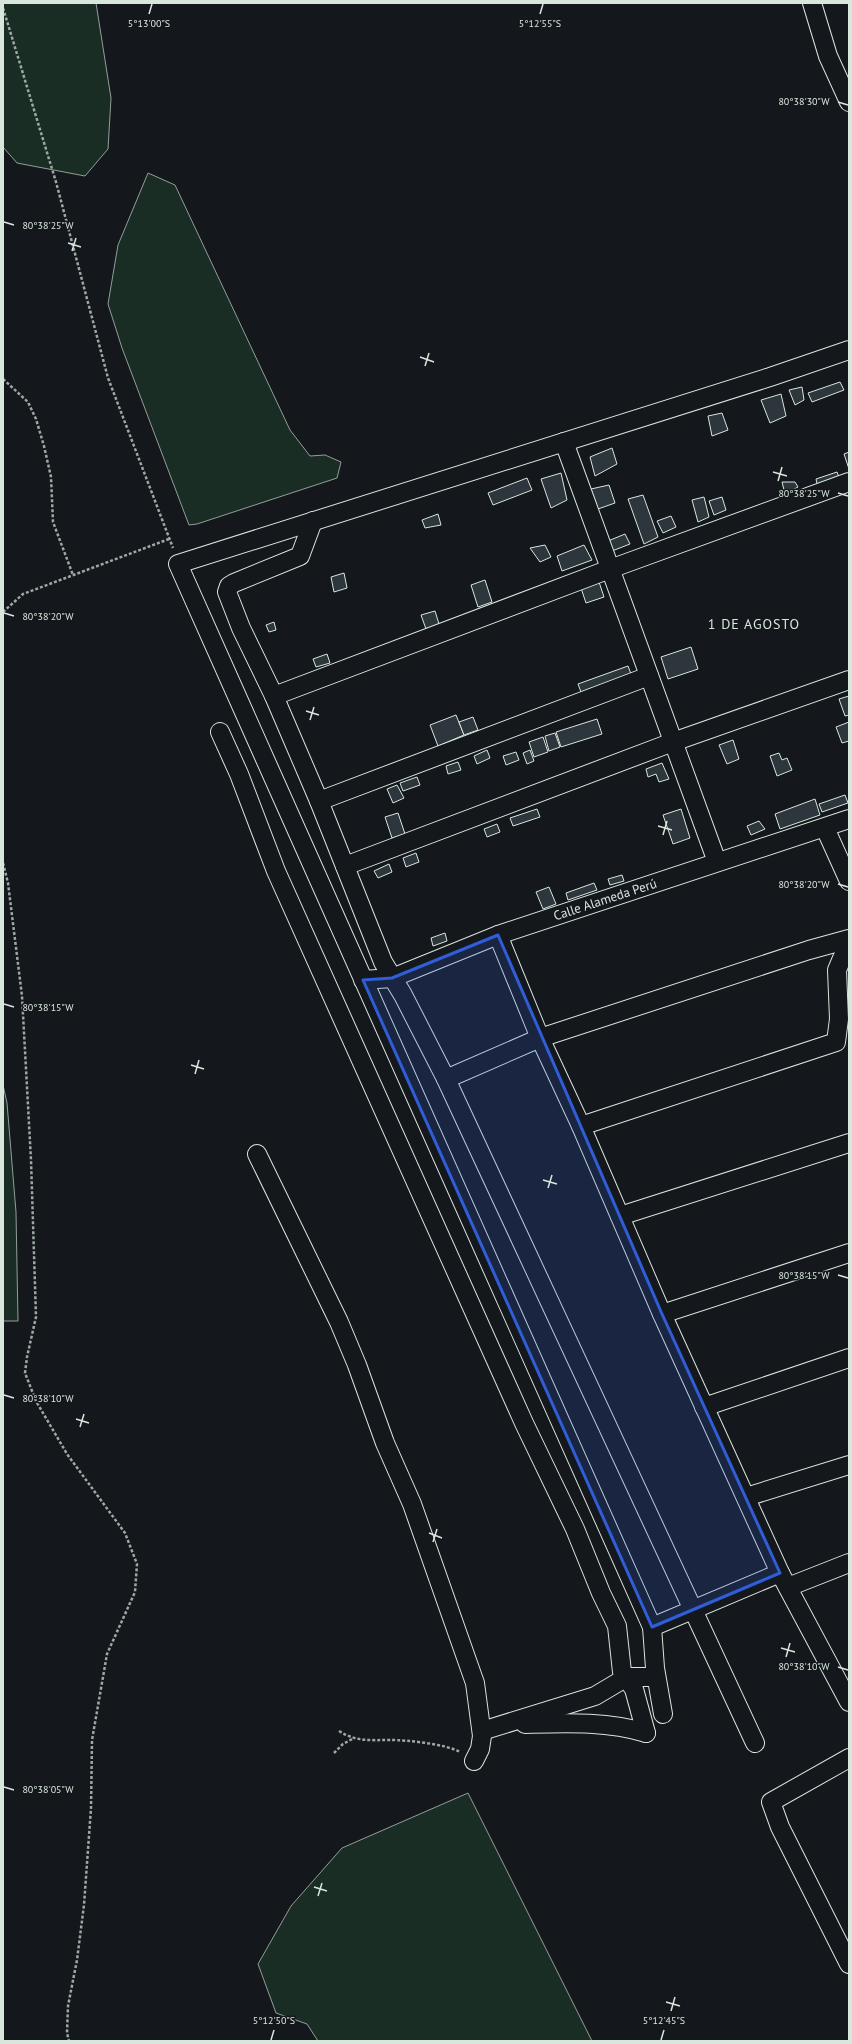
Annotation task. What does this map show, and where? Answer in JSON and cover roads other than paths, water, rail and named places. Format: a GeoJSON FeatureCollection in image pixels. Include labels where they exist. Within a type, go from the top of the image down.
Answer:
{"type":"FeatureCollection","features":[{"type":"Feature","properties":{"kind":"street"},"geometry":{"type":"LineString","coordinates":[[812,3],[828,56],[849,102]]}},
{"type":"Feature","properties":{"kind":"street"},"geometry":{"type":"LineString","coordinates":[[663,1714],[656,1677],[652,1627],[362,980],[178,564],[770,377],[848,355]]}},
{"type":"Feature","properties":{"kind":"street"},"geometry":{"type":"LineString","coordinates":[[564,442],[717,862]]}},
{"type":"Feature","properties":{"kind":"street"},"geometry":{"type":"LineString","coordinates":[[274,696],[610,569],[849,482]]}},
{"type":"Feature","properties":{"kind":"street"},"geometry":{"type":"LineString","coordinates":[[313,521],[300,556],[234,583],[229,586],[227,592],[241,628],[274,696],[319,801],[382,962],[403,995],[446,1079],[755,1743]]}},
{"type":"Feature","properties":{"kind":"street"},"geometry":{"type":"LineString","coordinates":[[319,801],[650,676]]}},
{"type":"Feature","properties":{"kind":"street"},"geometry":{"type":"LineString","coordinates":[[344,866],[673,742],[849,680]]}},
{"type":"Feature","properties":{"kind":"street"},"geometry":{"type":"LineString","coordinates":[[220,732],[239,774],[276,871],[524,1423],[575,1529],[601,1593],[617,1626],[620,1665],[622,1672],[627,1677],[634,1690],[646,1733],[620,1727],[555,1724],[504,1724]]}},
{"type":"Feature","properties":{"kind":"street","name":"Calle Alameda Perú"},"geometry":{"type":"LineString","coordinates":[[362,980],[392,978],[498,934],[849,819]]}},
{"type":"Feature","properties":{"kind":"street"},"geometry":{"type":"LineString","coordinates":[[825,828],[849,881]]}},
{"type":"Feature","properties":{"kind":"street"},"geometry":{"type":"LineString","coordinates":[[498,934],[540,1038],[581,1126],[704,1407],[784,1580],[849,1702]]}},
{"type":"Feature","properties":{"kind":"street"},"geometry":{"type":"LineString","coordinates":[[446,1079],[540,1038],[809,950],[849,939]]}},
{"type":"Feature","properties":{"kind":"street"},"geometry":{"type":"LineString","coordinates":[[581,1126],[836,1042],[839,1020],[837,970],[849,942]]}},
{"type":"Feature","properties":{"kind":"street"},"geometry":{"type":"LineString","coordinates":[[620,1216],[849,1143]]}},
{"type":"Feature","properties":{"kind":"street"},"geometry":{"type":"LineString","coordinates":[[257,1154],[339,1322],[357,1364],[385,1443],[412,1504],[475,1683],[482,1731],[480,1749],[474,1761]]}},
{"type":"Feature","properties":{"kind":"street"},"geometry":{"type":"LineString","coordinates":[[662,1314],[849,1253]]}},
{"type":"Feature","properties":{"kind":"street"},"geometry":{"type":"LineString","coordinates":[[704,1407],[849,1358]]}},
{"type":"Feature","properties":{"kind":"street"},"geometry":{"type":"LineString","coordinates":[[746,1497],[849,1465]]}},
{"type":"Feature","properties":{"kind":"street"},"geometry":{"type":"LineString","coordinates":[[652,1627],[693,1611],[784,1580],[849,1563]]}},
{"type":"Feature","properties":{"kind":"street"},"geometry":{"type":"LineString","coordinates":[[482,1731],[594,1696],[627,1677],[656,1677]]}},
{"type":"Feature","properties":{"kind":"street"},"geometry":{"type":"LineString","coordinates":[[849,1758],[771,1802],[780,1827],[849,1964]]}},
{"type":"Feature","properties":{"kind":"district","name":"1 DE AGOSTO"},"geometry":{"type":"Point","coordinates":[754,624]}}]}
